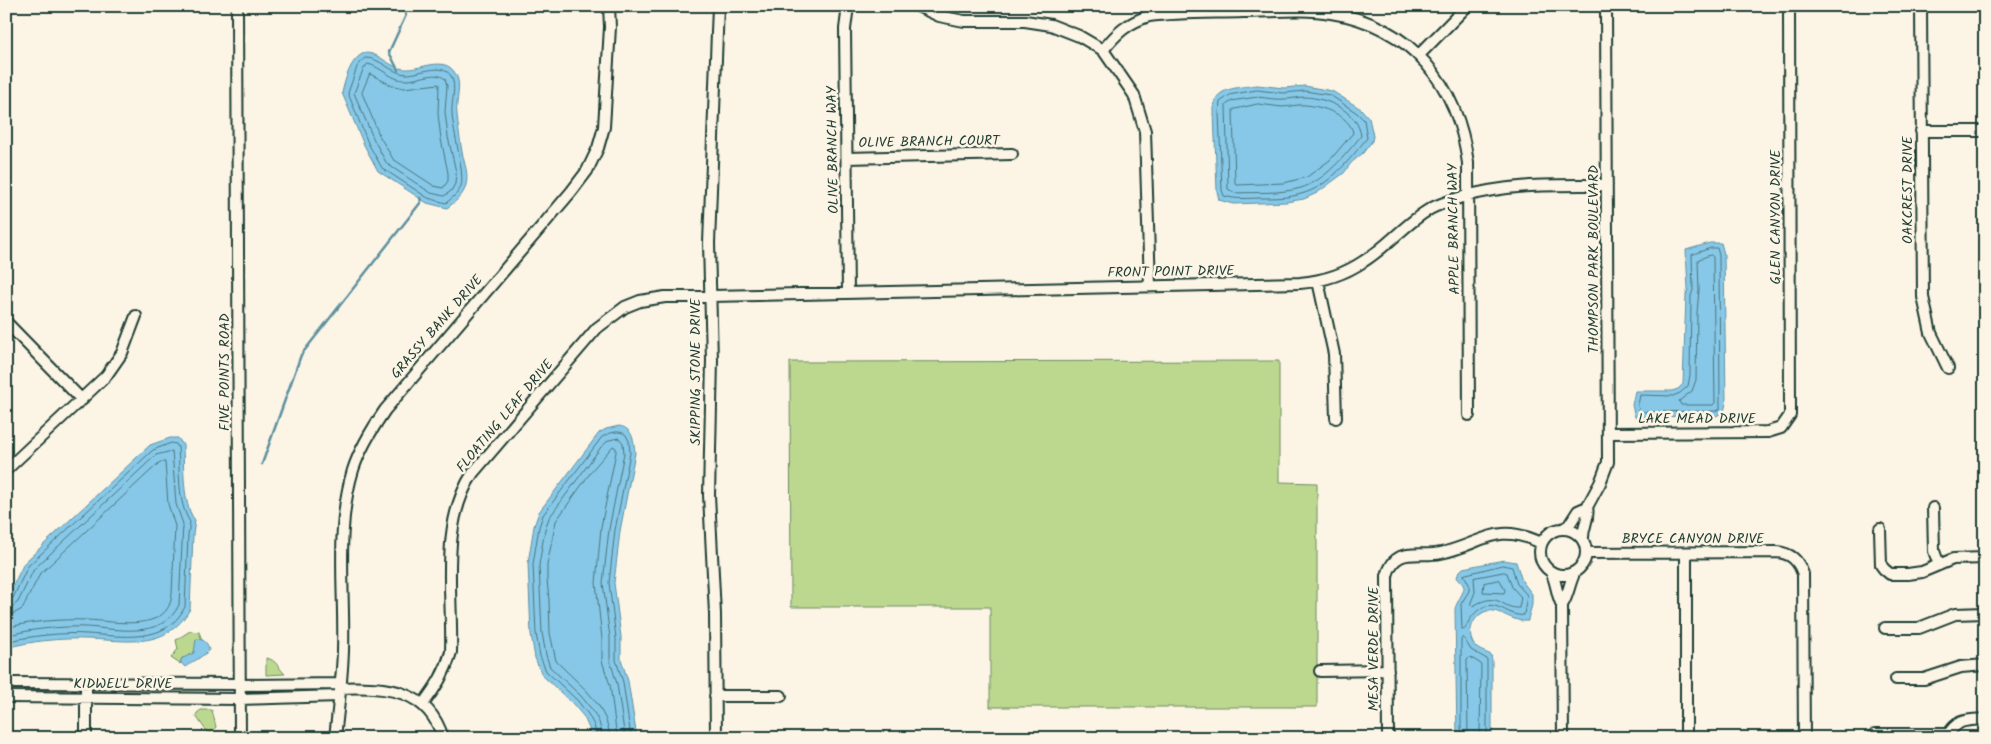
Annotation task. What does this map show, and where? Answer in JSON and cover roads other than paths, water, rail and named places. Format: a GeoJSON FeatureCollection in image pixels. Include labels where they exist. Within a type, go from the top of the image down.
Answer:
{"type":"FeatureCollection","features":[{"type":"Feature","properties":{"kind":"street","name":"FIVE POINTS ROAD"},"geometry":{"type":"LineString","coordinates":[[237,6],[240,738]]}},
{"type":"Feature","properties":{"kind":"street","name":"GRASSY BANK DRIVE"},"geometry":{"type":"LineString","coordinates":[[335,738],[343,652],[342,532],[348,491],[360,452],[385,410],[587,171],[598,148],[604,127],[610,36],[609,6]]}},
{"type":"Feature","properties":{"kind":"street","name":"SKIPPING STONE DRIVE"},"geometry":{"type":"LineString","coordinates":[[716,738],[715,614],[709,495],[712,360],[709,243],[718,6]]}},
{"type":"Feature","properties":{"kind":"street","name":"OLIVE BRANCH WAY"},"geometry":{"type":"LineString","coordinates":[[848,6],[845,29],[848,293]]}},
{"type":"Feature","properties":{"kind":"street"},"geometry":{"type":"LineString","coordinates":[[917,6],[939,16],[964,21],[1025,21],[1051,25],[1079,36],[1103,50],[1126,80],[1134,95],[1146,131],[1150,286]]}},
{"type":"Feature","properties":{"kind":"street"},"geometry":{"type":"LineString","coordinates":[[1419,55],[1467,6]]}},
{"type":"Feature","properties":{"kind":"street","name":"THOMPSON PARK BOULEVARD"},"geometry":{"type":"LineString","coordinates":[[1563,529],[1569,526],[1578,511],[1587,507],[1600,483],[1608,462],[1606,6]]}},
{"type":"Feature","properties":{"kind":"street","name":"GLEN CANYON DRIVE"},"geometry":{"type":"LineString","coordinates":[[1785,425],[1792,408],[1789,6]]}},
{"type":"Feature","properties":{"kind":"street","name":"OAKCREST DRIVE"},"geometry":{"type":"LineString","coordinates":[[1921,6],[1923,297],[1931,333],[1948,368]]}},
{"type":"Feature","properties":{"kind":"street","name":"APPLE BRANCH WAY"},"geometry":{"type":"LineString","coordinates":[[1103,50],[1118,32],[1128,24],[1148,16],[1311,11],[1346,15],[1365,21],[1385,31],[1419,55],[1443,85],[1459,120],[1465,139],[1468,163],[1469,415]]}},
{"type":"Feature","properties":{"kind":"street"},"geometry":{"type":"LineString","coordinates":[[1921,131],[1985,131]]}},
{"type":"Feature","properties":{"kind":"street","name":"OLIVE BRANCH COURT"},"geometry":{"type":"LineString","coordinates":[[847,158],[1012,154]]}},
{"type":"Feature","properties":{"kind":"street","name":"FRONT POINT DRIVE"},"geometry":{"type":"LineString","coordinates":[[710,296],[1300,283],[1318,281],[1332,277],[1364,261],[1419,216],[1432,208],[1468,195],[1526,185],[1607,185]]}},
{"type":"Feature","properties":{"kind":"street"},"geometry":{"type":"LineString","coordinates":[[1318,281],[1334,354],[1336,418]]}},
{"type":"Feature","properties":{"kind":"street","name":"FLOATING LEAF DRIVE"},"geometry":{"type":"LineString","coordinates":[[423,704],[439,683],[447,667],[451,652],[452,527],[462,492],[473,473],[597,328],[609,318],[625,307],[640,301],[659,298],[710,296]]}},
{"type":"Feature","properties":{"kind":"street"},"geometry":{"type":"LineString","coordinates":[[6,470],[106,376],[116,362],[126,342],[136,316]]}},
{"type":"Feature","properties":{"kind":"street"},"geometry":{"type":"LineString","coordinates":[[6,322],[82,400]]}},
{"type":"Feature","properties":{"kind":"street","name":"LAKE MEAD DRIVE"},"geometry":{"type":"LineString","coordinates":[[1608,433],[1768,432],[1775,431],[1785,425]]}},
{"type":"Feature","properties":{"kind":"street","name":"THOMPSON PARK BOULEVARD"},"geometry":{"type":"LineString","coordinates":[[1583,540],[1582,532],[1589,516],[1587,507]]}},
{"type":"Feature","properties":{"kind":"street"},"geometry":{"type":"LineString","coordinates":[[1933,508],[1934,551],[1939,565]]}},
{"type":"Feature","properties":{"kind":"street"},"geometry":{"type":"LineString","coordinates":[[1551,572],[1563,576],[1575,572],[1582,566],[1586,553],[1583,540],[1571,530],[1563,529],[1550,533],[1541,543],[1539,550],[1541,560],[1556,580],[1557,595],[1562,605],[1564,738]]}},
{"type":"Feature","properties":{"kind":"street"},"geometry":{"type":"LineString","coordinates":[[1880,529],[1881,565],[1888,573],[1918,573],[1953,559],[1985,558]]}},
{"type":"Feature","properties":{"kind":"street","name":"MESA VERDE DRIVE"},"geometry":{"type":"LineString","coordinates":[[1388,738],[1387,576],[1389,568],[1394,561],[1408,554],[1439,554],[1498,534],[1518,535],[1541,543]]}},
{"type":"Feature","properties":{"kind":"street"},"geometry":{"type":"LineString","coordinates":[[1686,552],[1686,738]]}},
{"type":"Feature","properties":{"kind":"street","name":"BRYCE CANYON DRIVE"},"geometry":{"type":"LineString","coordinates":[[1586,553],[1782,552],[1797,561],[1803,574],[1804,738]]}},
{"type":"Feature","properties":{"kind":"street"},"geometry":{"type":"LineString","coordinates":[[1562,605],[1568,596],[1571,580],[1575,572]]}},
{"type":"Feature","properties":{"kind":"street"},"geometry":{"type":"LineString","coordinates":[[1885,628],[1919,628],[1955,614],[1985,613]]}},
{"type":"Feature","properties":{"kind":"street"},"geometry":{"type":"LineString","coordinates":[[1896,679],[1924,679],[1961,667],[1985,665]]}},
{"type":"Feature","properties":{"kind":"street"},"geometry":{"type":"LineString","coordinates":[[1320,671],[1388,670]]}},
{"type":"Feature","properties":{"kind":"street","name":"KIDWELL DRIVE"},"geometry":{"type":"LineString","coordinates":[[6,683],[240,684],[339,689]]}},
{"type":"Feature","properties":{"kind":"street"},"geometry":{"type":"LineString","coordinates":[[86,683],[86,738]]}},
{"type":"Feature","properties":{"kind":"street"},"geometry":{"type":"LineString","coordinates":[[339,689],[366,687],[395,690],[409,696],[423,704],[439,724],[443,738]]}},
{"type":"Feature","properties":{"kind":"street","name":"KIDWELL DRIVE"},"geometry":{"type":"LineString","coordinates":[[6,696],[240,699],[339,689]]}},
{"type":"Feature","properties":{"kind":"street"},"geometry":{"type":"LineString","coordinates":[[716,696],[781,696]]}},
{"type":"Feature","properties":{"kind":"street"},"geometry":{"type":"LineString","coordinates":[[1875,734],[1947,736],[1959,722],[1985,719]]}},
{"type":"Feature","properties":{"kind":"water"},"geometry":{"type":"Polygon","coordinates":[[[364,53],[375,55],[399,68],[411,69],[439,64],[445,65],[455,73],[459,87],[458,124],[467,181],[461,195],[447,208],[427,203],[378,171],[364,145],[342,93],[352,65],[364,53]]]}},
{"type":"Feature","properties":{"kind":"water"},"geometry":{"type":"Polygon","coordinates":[[[1257,85],[1284,88],[1305,86],[1332,91],[1361,109],[1369,118],[1373,136],[1372,141],[1344,173],[1317,193],[1304,199],[1286,202],[1233,204],[1219,200],[1217,191],[1215,101],[1219,95],[1228,90],[1257,85]]]}},
{"type":"Feature","properties":{"kind":"water"},"geometry":{"type":"Polygon","coordinates":[[[1710,243],[1721,243],[1724,254],[1726,403],[1724,412],[1716,416],[1635,417],[1632,405],[1635,391],[1672,391],[1678,389],[1683,384],[1686,295],[1688,289],[1686,250],[1710,243]]]}},
{"type":"Feature","properties":{"kind":"water"},"geometry":{"type":"Polygon","coordinates":[[[619,426],[624,427],[630,432],[635,453],[620,531],[614,583],[621,637],[621,659],[628,681],[637,738],[593,738],[584,717],[542,675],[535,658],[531,634],[528,563],[534,526],[539,512],[599,433],[619,426]]]}},
{"type":"Feature","properties":{"kind":"water"},"geometry":{"type":"Polygon","coordinates":[[[170,438],[178,438],[183,445],[186,495],[188,505],[195,520],[190,609],[180,622],[169,632],[144,640],[56,640],[6,648],[6,600],[24,563],[150,445],[170,438]]]}},
{"type":"Feature","properties":{"kind":"water"},"geometry":{"type":"Polygon","coordinates":[[[1504,560],[1516,562],[1522,581],[1532,594],[1532,605],[1528,621],[1517,620],[1496,612],[1487,611],[1478,616],[1474,621],[1471,631],[1472,641],[1478,649],[1491,655],[1492,660],[1492,738],[1457,738],[1455,609],[1464,587],[1457,577],[1463,568],[1504,560]]]}},
{"type":"Feature","properties":{"kind":"water"},"geometry":{"type":"Polygon","coordinates":[[[196,639],[205,642],[209,650],[185,667],[181,663],[181,659],[194,653],[196,639]]]}},
{"type":"Feature","properties":{"kind":"waterway"},"geometry":{"type":"LineString","coordinates":[[398,70],[389,52],[406,15],[404,6]]}},
{"type":"Feature","properties":{"kind":"waterway"},"geometry":{"type":"LineString","coordinates":[[262,464],[301,355],[421,202],[420,198]]}}]}
